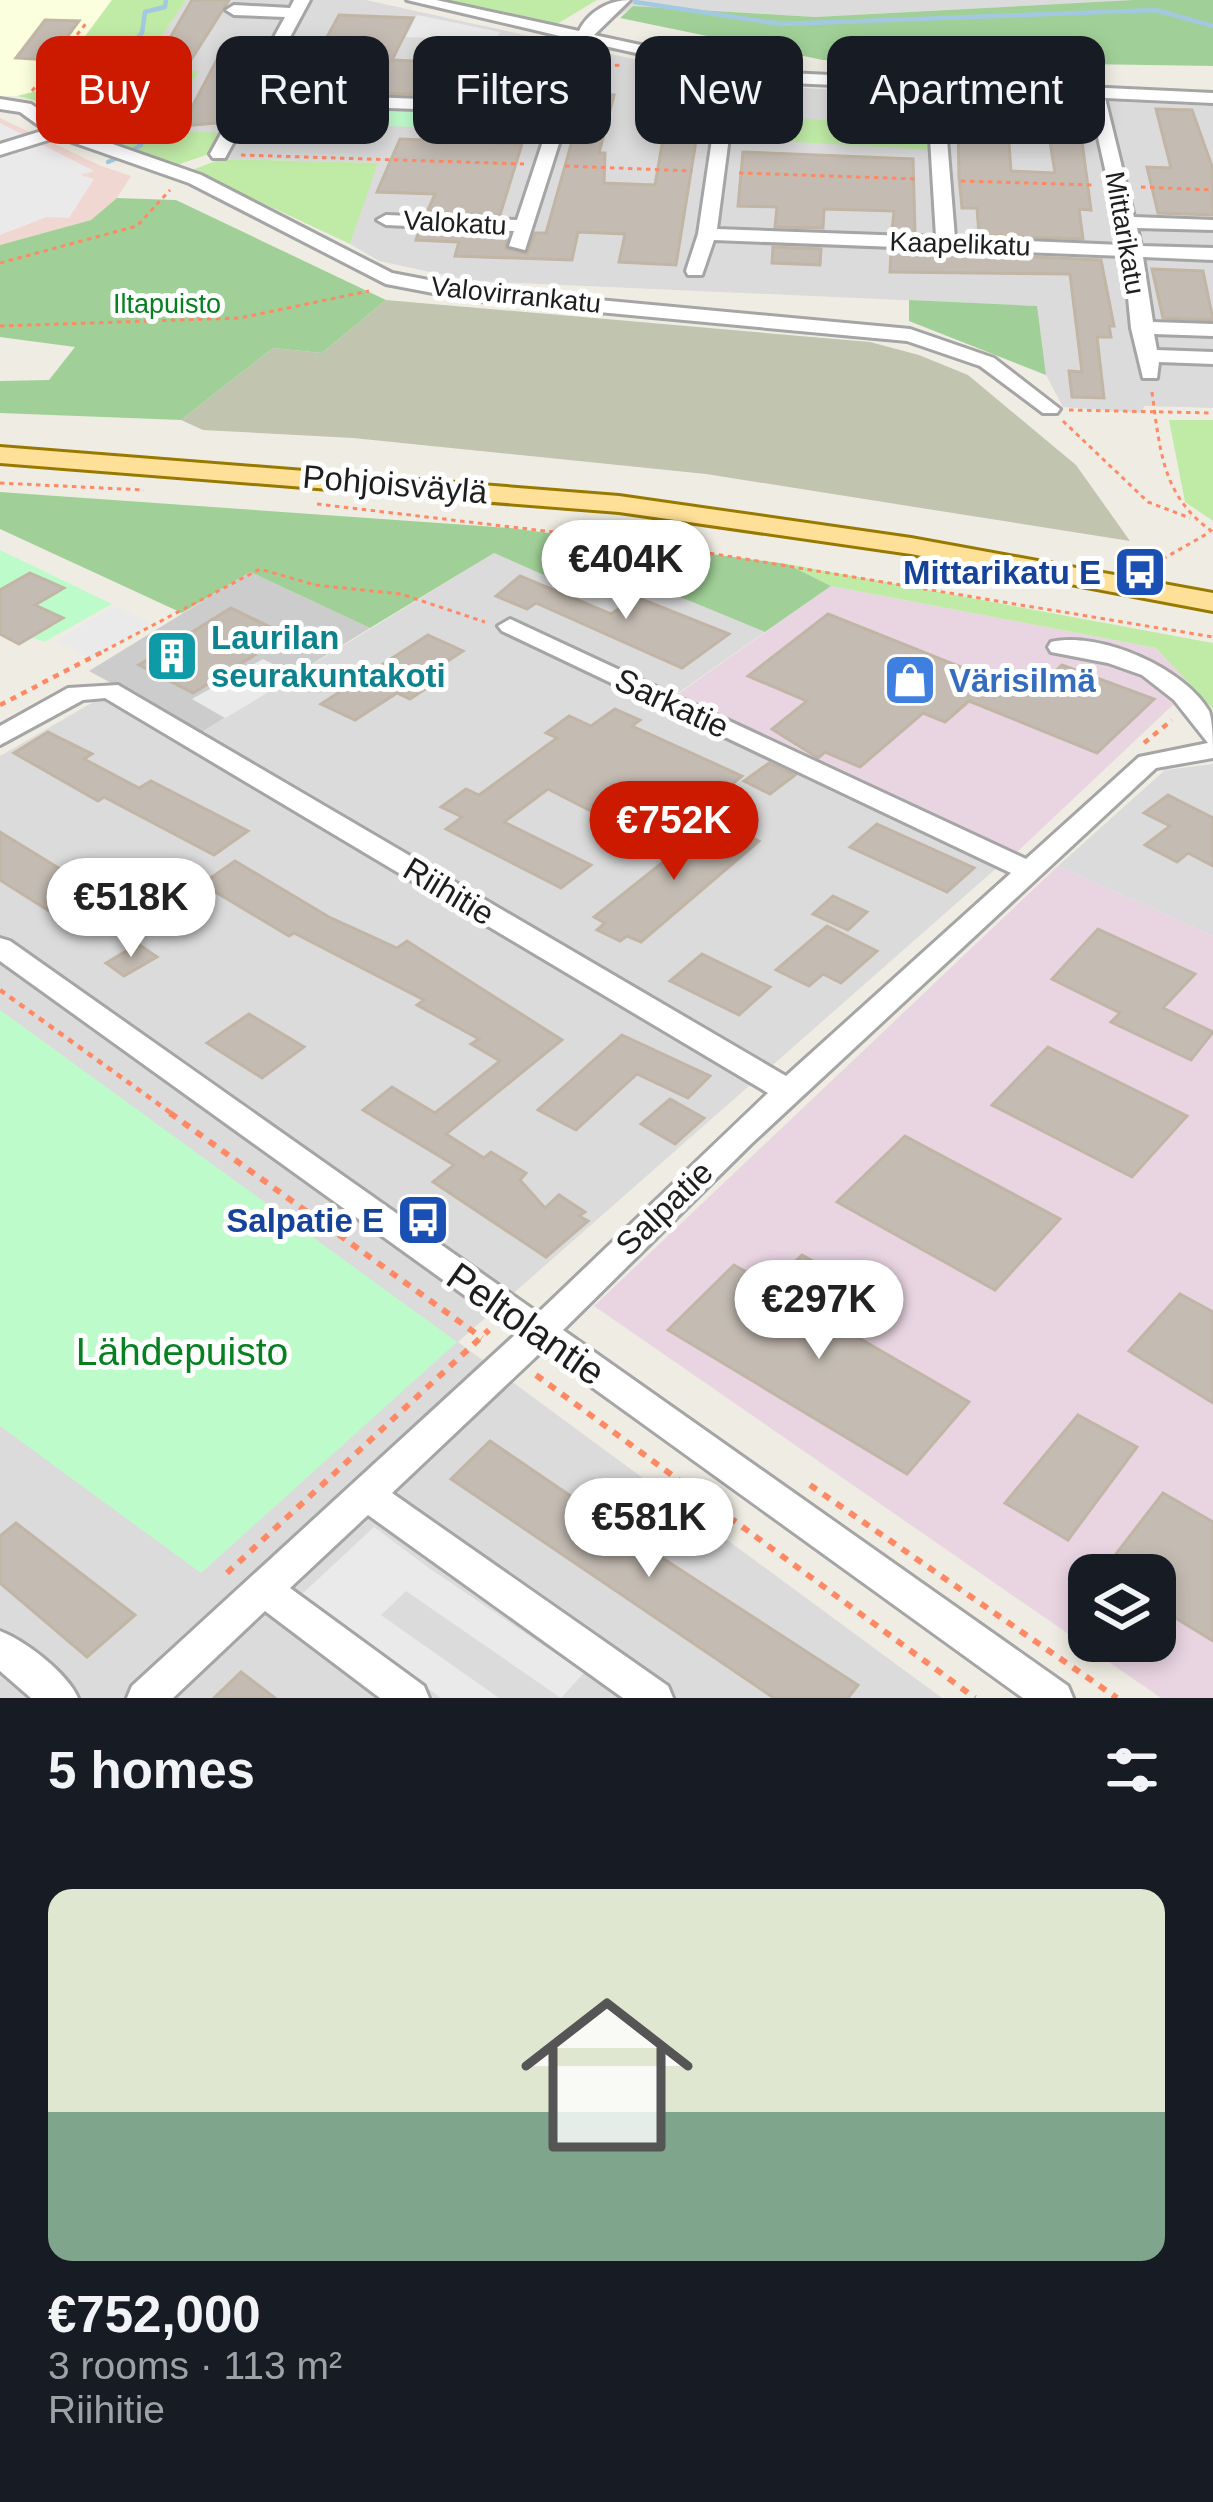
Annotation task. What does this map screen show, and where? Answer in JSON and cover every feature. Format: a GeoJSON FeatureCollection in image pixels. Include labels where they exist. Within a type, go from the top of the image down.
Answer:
{"type":"FeatureCollection","features":[{"type":"Feature","properties":{"kind":"main road","name":"Pohjoisväylä"},"geometry":{"type":"LineString","coordinates":[[0,455],[619,504],[911,546],[1213,602]]}},
{"type":"Feature","properties":{"kind":"street"},"geometry":{"type":"LineString","coordinates":[[415,0],[576,36]]}},
{"type":"Feature","properties":{"kind":"street"},"geometry":{"type":"LineString","coordinates":[[586,36],[589,26],[622,0]]}},
{"type":"Feature","properties":{"kind":"street"},"geometry":{"type":"LineString","coordinates":[[234,10],[298,6]]}},
{"type":"Feature","properties":{"kind":"street"},"geometry":{"type":"LineString","coordinates":[[282,36],[298,6]]}},
{"type":"Feature","properties":{"kind":"street"},"geometry":{"type":"LineString","coordinates":[[1105,93],[1213,98]]}},
{"type":"Feature","properties":{"kind":"street","name":"Valovirrankatu"},"geometry":{"type":"LineString","coordinates":[[0,104],[25,108],[36,116]]}},
{"type":"Feature","properties":{"kind":"street","name":"Mittarikatu"},"geometry":{"type":"LineString","coordinates":[[1105,132],[1133,250],[1148,365]]}},
{"type":"Feature","properties":{"kind":"street"},"geometry":{"type":"LineString","coordinates":[[0,150],[36,138]]}},
{"type":"Feature","properties":{"kind":"street","name":"Valovirrankatu"},"geometry":{"type":"LineString","coordinates":[[96,144],[195,178],[386,278],[470,294],[910,334],[987,362],[1050,409]]}},
{"type":"Feature","properties":{"kind":"street"},"geometry":{"type":"LineString","coordinates":[[219,154],[224,144]]}},
{"type":"Feature","properties":{"kind":"street","name":"Valokatu"},"geometry":{"type":"LineString","coordinates":[[386,220],[521,236],[549,144]]}},
{"type":"Feature","properties":{"kind":"street"},"geometry":{"type":"LineString","coordinates":[[694,272],[707,233],[720,144]]}},
{"type":"Feature","properties":{"kind":"street"},"geometry":{"type":"LineString","coordinates":[[938,144],[946,243]]}},
{"type":"Feature","properties":{"kind":"street"},"geometry":{"type":"LineString","coordinates":[[1126,222],[1213,225]]}},
{"type":"Feature","properties":{"kind":"street","name":"Kaapelikatu"},"geometry":{"type":"LineString","coordinates":[[707,233],[1213,254]]}},
{"type":"Feature","properties":{"kind":"street"},"geometry":{"type":"LineString","coordinates":[[1141,328],[1213,330]]}},
{"type":"Feature","properties":{"kind":"street"},"geometry":{"type":"LineString","coordinates":[[1148,365],[1213,358]]}},
{"type":"Feature","properties":{"kind":"street","name":"Sarkatie"},"geometry":{"type":"LineString","coordinates":[[510,626],[1029,871]]}},
{"type":"Feature","properties":{"kind":"street"},"geometry":{"type":"LineString","coordinates":[[1060,647],[1154,667],[1180,688],[1209,746]]}},
{"type":"Feature","properties":{"kind":"street","name":"Riihitie"},"geometry":{"type":"LineString","coordinates":[[0,737],[77,693],[109,690],[790,1092]]}},
{"type":"Feature","properties":{"kind":"street","name":"Salpatie"},"geometry":{"type":"LineString","coordinates":[[146,1698],[790,1092],[1148,763],[1209,746]]}},
{"type":"Feature","properties":{"kind":"street","name":"Peltolantie"},"geometry":{"type":"LineString","coordinates":[[0,947],[1054,1698]]}},
{"type":"Feature","properties":{"kind":"street"},"geometry":{"type":"LineString","coordinates":[[367,1494],[654,1698]]}},
{"type":"Feature","properties":{"kind":"street"},"geometry":{"type":"LineString","coordinates":[[264,1589],[410,1698]]}},
{"type":"Feature","properties":{"kind":"street"},"geometry":{"type":"LineString","coordinates":[[0,1648],[59,1698]]}},
{"type":"Feature","properties":{"kind":"path"},"geometry":{"type":"LineString","coordinates":[[22,94],[35,90],[88,21]]}},
{"type":"Feature","properties":{"kind":"path"},"geometry":{"type":"LineString","coordinates":[[0,263],[136,226],[174,185]]}},
{"type":"Feature","properties":{"kind":"path"},"geometry":{"type":"LineString","coordinates":[[0,326],[63,328],[294,311],[377,287]]}},
{"type":"Feature","properties":{"kind":"path"},"geometry":{"type":"LineString","coordinates":[[1148,365],[1159,455],[1174,502],[1190,518]]}},
{"type":"Feature","properties":{"kind":"path"},"geometry":{"type":"LineString","coordinates":[[1050,409],[1156,416],[1213,413]]}},
{"type":"Feature","properties":{"kind":"path"},"geometry":{"type":"LineString","coordinates":[[1050,409],[1148,502],[1212,532],[1140,572],[1131,586]]}},
{"type":"Feature","properties":{"kind":"path"},"geometry":{"type":"LineString","coordinates":[[0,483],[166,491]]}},
{"type":"Feature","properties":{"kind":"path"},"geometry":{"type":"LineString","coordinates":[[308,503],[520,522],[790,560],[1213,637]]}},
{"type":"Feature","properties":{"kind":"path"},"geometry":{"type":"LineString","coordinates":[[0,705],[70,664],[84,664],[260,568],[315,586],[400,594],[460,618],[510,626]]}},
{"type":"Feature","properties":{"kind":"shaded area"},"geometry":{"type":"Polygon","coordinates":[[[0,0],[112,0],[85,36],[36,36],[36,91],[0,96],[0,0]]]}},
{"type":"Feature","properties":{"kind":"shaded area"},"geometry":{"type":"Polygon","coordinates":[[[186,0],[366,0],[529,36],[413,36],[413,144],[611,144],[611,54],[635,59],[635,144],[803,144],[803,88],[827,89],[827,144],[1105,144],[1105,101],[1213,106],[1213,408],[1144,406],[1142,413],[1063,407],[1046,375],[1036,306],[472,281],[379,261],[350,244],[377,163],[221,159],[188,144],[192,144],[192,82],[198,72],[192,72],[192,36],[161,36],[186,0]]]}},
{"type":"Feature","properties":{"kind":"shaded area"},"geometry":{"type":"Polygon","coordinates":[[[622,0],[1133,0],[815,17],[634,6],[586,36],[589,26],[622,0]]]}},
{"type":"Feature","properties":{"kind":"shaded area"},"geometry":{"type":"Polygon","coordinates":[[[417,15],[500,32],[498,36],[406,37],[417,15]]]}},
{"type":"Feature","properties":{"kind":"shaded area"},"geometry":{"type":"Polygon","coordinates":[[[0,118],[36,135],[36,144],[55,144],[131,176],[117,198],[91,220],[0,245],[0,118]]]}},
{"type":"Feature","properties":{"kind":"shaded area"},"geometry":{"type":"Polygon","coordinates":[[[0,123],[94,171],[80,175],[94,179],[69,218],[47,217],[0,235],[0,123]]]}},
{"type":"Feature","properties":{"kind":"shaded area"},"geometry":{"type":"Polygon","coordinates":[[[386,300],[870,342],[919,355],[968,375],[1076,465],[1130,541],[706,474],[353,438],[203,430],[181,420],[273,348],[322,353],[386,300]]]}},
{"type":"Feature","properties":{"kind":"shaded area"},"geometry":{"type":"Polygon","coordinates":[[[494,553],[580,591],[617,571],[765,632],[661,705],[1000,865],[458,1342],[942,1698],[0,1698],[0,756],[107,694],[186,742],[494,553]]]}},
{"type":"Feature","properties":{"kind":"shaded area"},"geometry":{"type":"Polygon","coordinates":[[[250,572],[370,628],[202,732],[89,671],[250,572]]]}},
{"type":"Feature","properties":{"kind":"shaded area"},"geometry":{"type":"Polygon","coordinates":[[[831,586],[1156,648],[1193,686],[1017,852],[678,694],[831,586]]]}},
{"type":"Feature","properties":{"kind":"shaded area"},"geometry":{"type":"Polygon","coordinates":[[[114,606],[150,623],[92,658],[55,641],[114,606]]]}},
{"type":"Feature","properties":{"kind":"shaded area"},"geometry":{"type":"Polygon","coordinates":[[[263,659],[296,676],[225,718],[192,699],[263,659]]]}},
{"type":"Feature","properties":{"kind":"shaded area"},"geometry":{"type":"Polygon","coordinates":[[[1213,764],[1213,936],[1058,866],[1165,770],[1213,764]]]}},
{"type":"Feature","properties":{"kind":"shaded area"},"geometry":{"type":"Polygon","coordinates":[[[1058,866],[1213,936],[1213,1698],[1161,1698],[1109,1662],[1176,1662],[1176,1554],[1068,1554],[1068,1634],[594,1306],[1058,866]]]}},
{"type":"Feature","properties":{"kind":"shaded area"},"geometry":{"type":"Polygon","coordinates":[[[374,1527],[584,1673],[561,1698],[406,1591],[381,1615],[499,1698],[441,1698],[301,1595],[374,1527]]]}},
{"type":"Feature","properties":{"kind":"green space"},"geometry":{"type":"Polygon","coordinates":[[[112,0],[186,0],[162,36],[85,36],[112,0]]]}},
{"type":"Feature","properties":{"kind":"green space"},"geometry":{"type":"Polygon","coordinates":[[[439,0],[597,0],[557,24],[439,0]]]}},
{"type":"Feature","properties":{"kind":"green space"},"geometry":{"type":"Polygon","coordinates":[[[1213,0],[1213,66],[1105,64],[1105,36],[827,36],[827,60],[823,60],[803,56],[803,36],[707,36],[620,18],[633,6],[815,17],[1213,0]]]}},
{"type":"Feature","properties":{"kind":"green space"},"geometry":{"type":"Polygon","coordinates":[[[389,110],[413,111],[413,127],[389,126],[389,110]]]}},
{"type":"Feature","properties":{"kind":"green space"},"geometry":{"type":"Polygon","coordinates":[[[803,119],[827,120],[827,144],[803,143],[803,119]]]}},
{"type":"Feature","properties":{"kind":"green space"},"geometry":{"type":"Polygon","coordinates":[[[192,131],[216,133],[212,153],[174,166],[113,144],[192,144],[192,131]]]}},
{"type":"Feature","properties":{"kind":"green space"},"geometry":{"type":"Polygon","coordinates":[[[828,144],[929,144],[929,150],[828,144]]]}},
{"type":"Feature","properties":{"kind":"green space"},"geometry":{"type":"Polygon","coordinates":[[[221,159],[378,163],[350,244],[192,170],[221,159]]]}},
{"type":"Feature","properties":{"kind":"green space","name":"Iltapuisto"},"geometry":{"type":"Polygon","coordinates":[[[117,198],[176,200],[386,300],[322,353],[273,348],[181,420],[0,413],[0,381],[49,380],[75,347],[0,337],[0,245],[91,220],[117,198]]]}},
{"type":"Feature","properties":{"kind":"green space"},"geometry":{"type":"Polygon","coordinates":[[[909,300],[1037,306],[1046,375],[909,321],[909,300]]]}},
{"type":"Feature","properties":{"kind":"green space"},"geometry":{"type":"Polygon","coordinates":[[[1169,420],[1213,420],[1213,521],[1185,502],[1169,420]]]}},
{"type":"Feature","properties":{"kind":"green space"},"geometry":{"type":"Polygon","coordinates":[[[0,492],[510,528],[787,564],[831,586],[765,632],[617,571],[580,591],[494,553],[370,628],[250,572],[182,613],[0,529],[0,492]]]}},
{"type":"Feature","properties":{"kind":"green space"},"geometry":{"type":"Polygon","coordinates":[[[0,550],[112,604],[44,642],[31,637],[62,618],[31,607],[63,588],[30,573],[0,590],[0,550]]]}},
{"type":"Feature","properties":{"kind":"green space"},"geometry":{"type":"Polygon","coordinates":[[[787,564],[1213,643],[1213,709],[1156,648],[831,586],[787,564]]]}},
{"type":"Feature","properties":{"kind":"green space","name":"Lähdepuisto"},"geometry":{"type":"Polygon","coordinates":[[[0,1010],[457,1342],[201,1573],[0,1426],[0,1010]]]}},
{"type":"Feature","properties":{"kind":"building"},"geometry":{"type":"Polygon","coordinates":[[[192,0],[229,0],[192,58],[192,36],[171,36],[192,0]]]}},
{"type":"Feature","properties":{"kind":"building"},"geometry":{"type":"Polygon","coordinates":[[[339,15],[413,18],[392,60],[413,61],[413,94],[389,93],[389,36],[328,36],[339,15]]]}},
{"type":"Feature","properties":{"kind":"building"},"geometry":{"type":"Polygon","coordinates":[[[45,20],[79,21],[68,36],[36,36],[36,59],[16,58],[45,20]]]}},
{"type":"Feature","properties":{"kind":"building"},"geometry":{"type":"Polygon","coordinates":[[[216,61],[216,123],[192,125],[192,107],[216,61]]]}},
{"type":"Feature","properties":{"kind":"building"},"geometry":{"type":"Polygon","coordinates":[[[1156,109],[1192,110],[1213,169],[1213,215],[1158,213],[1147,167],[1171,168],[1156,109]]]}},
{"type":"Feature","properties":{"kind":"building"},"geometry":{"type":"Polygon","coordinates":[[[400,139],[413,140],[413,144],[522,144],[500,215],[427,212],[435,194],[377,192],[400,139]]]}},
{"type":"Feature","properties":{"kind":"building"},"geometry":{"type":"Polygon","coordinates":[[[571,144],[601,144],[604,183],[655,185],[662,144],[695,144],[676,265],[619,262],[625,234],[578,232],[572,260],[455,256],[459,242],[416,240],[419,231],[508,235],[505,248],[527,254],[535,233],[546,233],[571,144]]]}},
{"type":"Feature","properties":{"kind":"building"},"geometry":{"type":"Polygon","coordinates":[[[958,144],[1009,144],[1011,171],[1055,173],[1050,144],[1082,144],[1091,210],[1079,209],[1083,239],[979,235],[977,208],[962,208],[958,144]]]}},
{"type":"Feature","properties":{"kind":"building"},"geometry":{"type":"Polygon","coordinates":[[[743,152],[913,159],[915,232],[892,231],[894,211],[824,209],[823,228],[775,227],[777,207],[738,206],[743,152]]]}},
{"type":"Feature","properties":{"kind":"building"},"geometry":{"type":"Polygon","coordinates":[[[773,247],[821,249],[820,265],[772,263],[773,247]]]}},
{"type":"Feature","properties":{"kind":"building"},"geometry":{"type":"Polygon","coordinates":[[[891,251],[1101,260],[1114,326],[1109,326],[1111,337],[1097,337],[1104,398],[1072,397],[1069,371],[1082,372],[1070,274],[890,272],[891,251]]]}},
{"type":"Feature","properties":{"kind":"building"},"geometry":{"type":"Polygon","coordinates":[[[1152,269],[1203,271],[1213,320],[1163,318],[1152,269]]]}},
{"type":"Feature","properties":{"kind":"building"},"geometry":{"type":"Polygon","coordinates":[[[30,573],[64,588],[35,605],[63,618],[19,644],[0,634],[0,590],[30,573]]]}},
{"type":"Feature","properties":{"kind":"building"},"geometry":{"type":"Polygon","coordinates":[[[520,576],[611,614],[636,597],[729,634],[682,668],[536,603],[527,609],[496,596],[520,576]]]}},
{"type":"Feature","properties":{"kind":"building","name":"Laurilan seurakuntakoti"},"geometry":{"type":"Polygon","coordinates":[[[231,608],[287,635],[193,693],[139,665],[231,608]]]}},
{"type":"Feature","properties":{"kind":"building"},"geometry":{"type":"Polygon","coordinates":[[[828,614],[1031,695],[1062,665],[1154,699],[1097,753],[969,701],[945,722],[923,713],[860,767],[825,752],[818,758],[772,729],[807,701],[748,676],[828,614]]]}},
{"type":"Feature","properties":{"kind":"building"},"geometry":{"type":"Polygon","coordinates":[[[428,635],[463,651],[419,680],[431,685],[410,699],[397,693],[355,720],[321,704],[428,635]]]}},
{"type":"Feature","properties":{"kind":"building"},"geometry":{"type":"Polygon","coordinates":[[[615,709],[640,720],[632,726],[742,776],[685,822],[657,809],[628,830],[548,789],[504,822],[591,865],[561,888],[446,829],[462,817],[441,807],[466,789],[479,795],[557,738],[546,733],[569,716],[591,726],[615,709]]]}},
{"type":"Feature","properties":{"kind":"building"},"geometry":{"type":"Polygon","coordinates":[[[48,732],[92,754],[84,759],[139,788],[151,781],[248,831],[214,855],[104,797],[98,801],[14,753],[48,732]]]}},
{"type":"Feature","properties":{"kind":"building"},"geometry":{"type":"Polygon","coordinates":[[[769,763],[795,775],[770,794],[744,781],[769,763]]]}},
{"type":"Feature","properties":{"kind":"building"},"geometry":{"type":"Polygon","coordinates":[[[1168,795],[1213,818],[1213,866],[1188,853],[1177,862],[1145,845],[1170,826],[1144,813],[1168,795]]]}},
{"type":"Feature","properties":{"kind":"building"},"geometry":{"type":"Polygon","coordinates":[[[716,820],[759,841],[641,942],[627,936],[620,941],[597,930],[605,923],[594,917],[716,820]]]}},
{"type":"Feature","properties":{"kind":"building"},"geometry":{"type":"Polygon","coordinates":[[[877,824],[974,868],[947,892],[850,847],[877,824]]]}},
{"type":"Feature","properties":{"kind":"building"},"geometry":{"type":"Polygon","coordinates":[[[0,832],[91,888],[72,900],[85,908],[65,921],[0,880],[0,832]]]}},
{"type":"Feature","properties":{"kind":"building"},"geometry":{"type":"Polygon","coordinates":[[[235,861],[329,917],[397,948],[407,941],[562,1040],[446,1134],[484,1158],[491,1152],[526,1173],[520,1180],[545,1208],[559,1195],[585,1212],[579,1216],[588,1221],[546,1257],[433,1182],[454,1165],[363,1110],[392,1087],[435,1113],[500,1061],[471,1044],[479,1039],[417,1005],[424,1000],[294,933],[289,936],[202,884],[235,861]]]}},
{"type":"Feature","properties":{"kind":"building"},"geometry":{"type":"Polygon","coordinates":[[[833,896],[867,912],[848,930],[813,914],[833,896]]]}},
{"type":"Feature","properties":{"kind":"building"},"geometry":{"type":"Polygon","coordinates":[[[827,926],[877,951],[841,983],[823,974],[809,986],[776,970],[827,926]]]}},
{"type":"Feature","properties":{"kind":"building"},"geometry":{"type":"Polygon","coordinates":[[[1098,929],[1195,974],[1163,1008],[1213,1032],[1191,1060],[1111,1022],[1120,1013],[1052,979],[1098,929]]]}},
{"type":"Feature","properties":{"kind":"building"},"geometry":{"type":"Polygon","coordinates":[[[138,944],[157,957],[124,976],[106,963],[138,944]]]}},
{"type":"Feature","properties":{"kind":"building"},"geometry":{"type":"Polygon","coordinates":[[[702,954],[770,987],[739,1015],[670,981],[702,954]]]}},
{"type":"Feature","properties":{"kind":"building"},"geometry":{"type":"Polygon","coordinates":[[[249,1014],[304,1047],[262,1078],[207,1043],[249,1014]]]}},
{"type":"Feature","properties":{"kind":"building"},"geometry":{"type":"Polygon","coordinates":[[[622,1035],[710,1076],[688,1098],[637,1074],[576,1130],[538,1110],[622,1035]]]}},
{"type":"Feature","properties":{"kind":"building"},"geometry":{"type":"Polygon","coordinates":[[[1048,1047],[1187,1116],[1132,1177],[992,1105],[1048,1047]]]}},
{"type":"Feature","properties":{"kind":"building"},"geometry":{"type":"Polygon","coordinates":[[[670,1099],[704,1118],[675,1144],[641,1124],[670,1099]]]}},
{"type":"Feature","properties":{"kind":"building"},"geometry":{"type":"Polygon","coordinates":[[[905,1136],[1060,1219],[995,1290],[837,1202],[905,1136]]]}},
{"type":"Feature","properties":{"kind":"building"},"geometry":{"type":"Polygon","coordinates":[[[802,1255],[845,1279],[814,1312],[969,1402],[907,1474],[668,1330],[734,1265],[771,1286],[802,1255]]]}},
{"type":"Feature","properties":{"kind":"building"},"geometry":{"type":"Polygon","coordinates":[[[1180,1294],[1213,1312],[1213,1403],[1129,1351],[1180,1294]]]}},
{"type":"Feature","properties":{"kind":"building"},"geometry":{"type":"Polygon","coordinates":[[[1078,1415],[1137,1447],[1068,1540],[1005,1503],[1078,1415]]]}},
{"type":"Feature","properties":{"kind":"building"},"geometry":{"type":"Polygon","coordinates":[[[490,1441],[858,1685],[848,1698],[774,1698],[451,1479],[490,1441]]]}},
{"type":"Feature","properties":{"kind":"building"},"geometry":{"type":"Polygon","coordinates":[[[1163,1493],[1213,1522],[1213,1641],[1176,1618],[1176,1554],[1116,1554],[1163,1493]]]}},
{"type":"Feature","properties":{"kind":"building"},"geometry":{"type":"Polygon","coordinates":[[[16,1523],[135,1615],[87,1657],[0,1583],[0,1536],[16,1523]]]}},
{"type":"Feature","properties":{"kind":"building"},"geometry":{"type":"Polygon","coordinates":[[[241,1672],[275,1698],[214,1698],[241,1672]]]}},
{"type":"Feature","properties":{"kind":"waterway"},"geometry":{"type":"LineString","coordinates":[[133,150],[141,145],[118,59],[142,33],[145,12],[165,7],[166,0]]}},
{"type":"Feature","properties":{"kind":"waterway"},"geometry":{"type":"LineString","coordinates":[[635,2],[781,24],[1156,10],[1213,26]]}},
{"type":"Feature","properties":{"kind":"waterway"},"geometry":{"type":"LineString","coordinates":[[108,162],[115,159]]}},
{"type":"Feature","properties":{"kind":"place","name":"Mittarikatu E"},"geometry":{"type":"Point","coordinates":[1140,572]}},
{"type":"Feature","properties":{"kind":"place","name":"Laurilan seurakuntakoti"},"geometry":{"type":"Point","coordinates":[172,656]}},
{"type":"Feature","properties":{"kind":"place","name":"Värisilmä"},"geometry":{"type":"Point","coordinates":[910,680]}},
{"type":"Feature","properties":{"kind":"place","name":"Salpatie E"},"geometry":{"type":"Point","coordinates":[423,1220]}}]}
